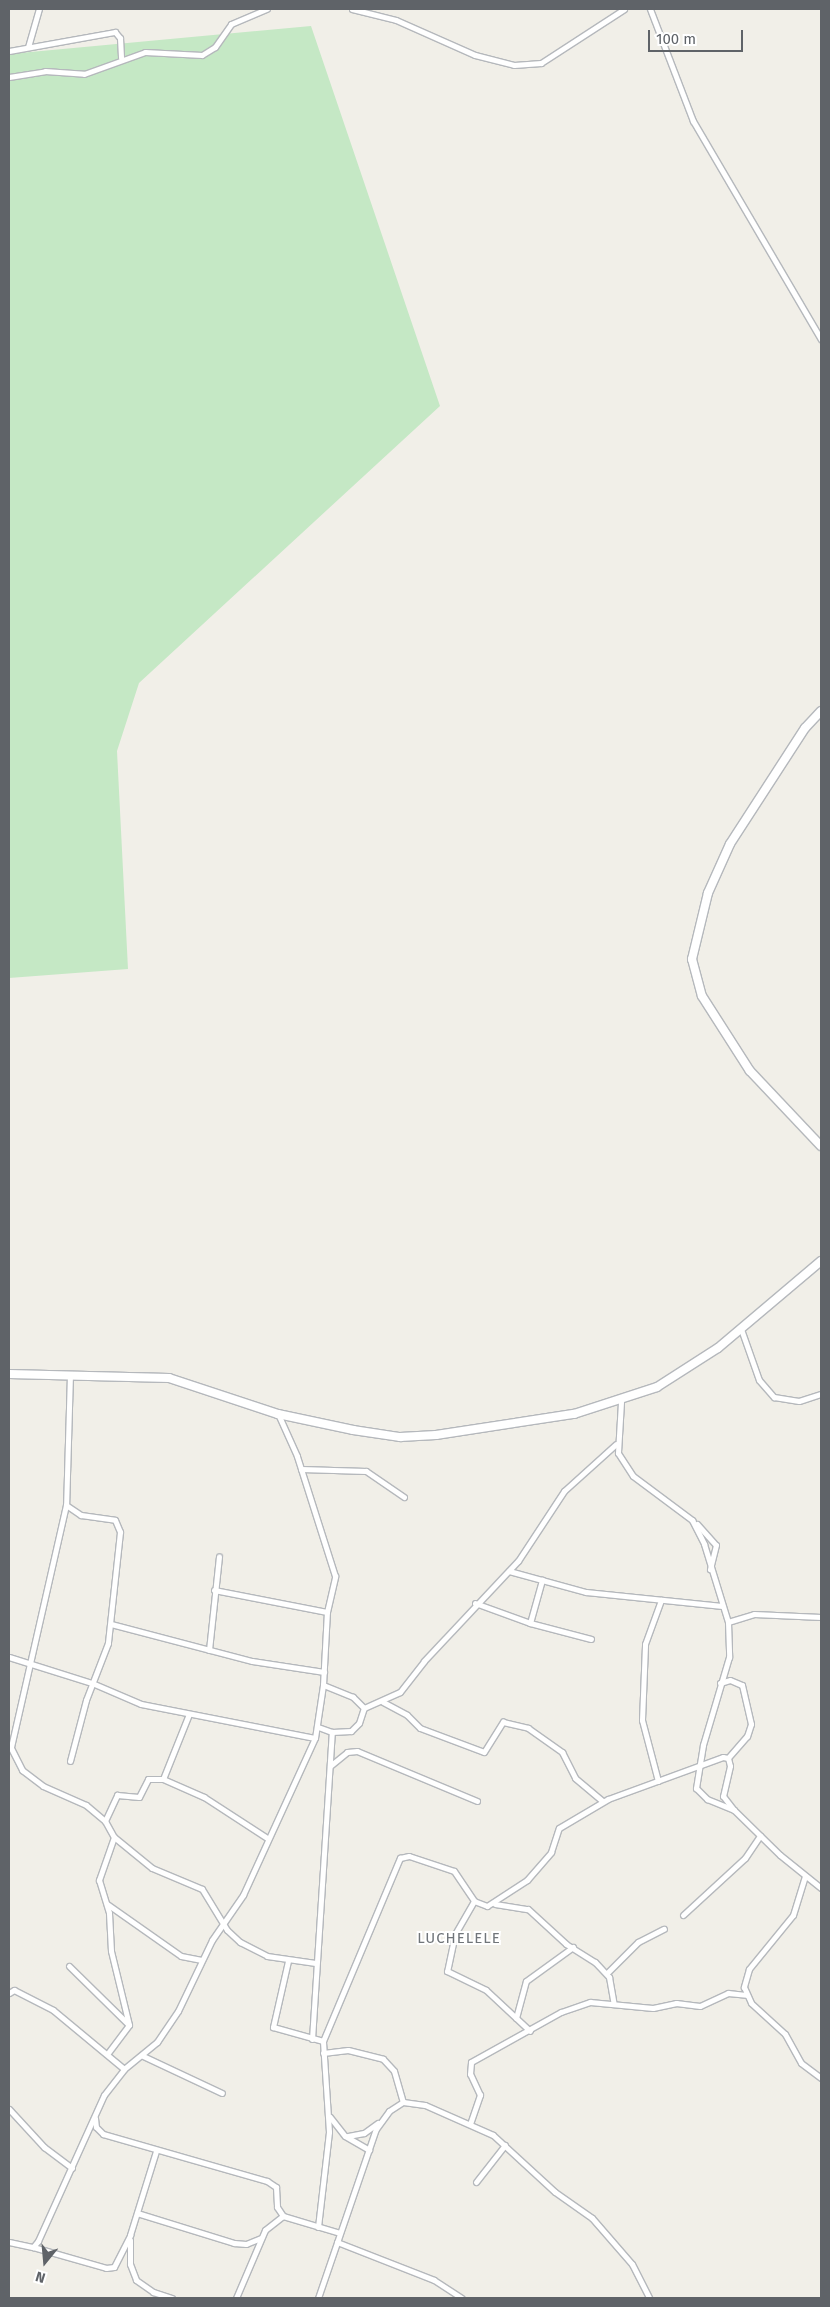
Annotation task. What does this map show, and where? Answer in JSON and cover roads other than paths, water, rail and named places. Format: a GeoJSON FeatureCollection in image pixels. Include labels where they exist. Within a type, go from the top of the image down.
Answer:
{"type":"FeatureCollection","features":[{"type":"Feature","properties":{"kind":"main road"},"geometry":{"type":"LineString","coordinates":[[821,711],[805,728],[730,844],[708,893],[692,959],[702,996],[750,1071],[821,1146]]}},
{"type":"Feature","properties":{"kind":"main road"},"geometry":{"type":"LineString","coordinates":[[9,1374],[70,1374],[169,1378],[278,1414],[352,1430],[417,1437],[495,1427],[621,1402],[672,1379],[741,1329],[821,1261]]}},
{"type":"Feature","properties":{"kind":"street"},"geometry":{"type":"LineString","coordinates":[[28,48],[39,9]]}},
{"type":"Feature","properties":{"kind":"street"},"geometry":{"type":"LineString","coordinates":[[9,77],[45,71],[84,74],[121,58],[145,52],[202,55],[214,47],[231,24],[267,9]]}},
{"type":"Feature","properties":{"kind":"street"},"geometry":{"type":"LineString","coordinates":[[352,9],[396,20],[475,55],[514,66],[541,63],[624,9]]}},
{"type":"Feature","properties":{"kind":"street"},"geometry":{"type":"LineString","coordinates":[[650,9],[693,122],[821,339]]}},
{"type":"Feature","properties":{"kind":"street"},"geometry":{"type":"LineString","coordinates":[[9,51],[115,32],[120,38],[121,58]]}},
{"type":"Feature","properties":{"kind":"street"},"geometry":{"type":"LineString","coordinates":[[741,1329],[759,1380],[774,1397],[799,1401],[821,1394]]}},
{"type":"Feature","properties":{"kind":"street"},"geometry":{"type":"LineString","coordinates":[[70,1374],[66,1505],[32,1663],[11,1736],[14,1760],[43,1786],[86,1805],[105,1821],[114,1837],[152,1868],[202,1889],[232,1936],[251,1949],[288,1961],[316,1963]]}},
{"type":"Feature","properties":{"kind":"street"},"geometry":{"type":"LineString","coordinates":[[621,1402],[616,1444],[623,1464],[633,1476],[692,1520],[716,1545],[710,1570]]}},
{"type":"Feature","properties":{"kind":"street"},"geometry":{"type":"LineString","coordinates":[[33,2247],[110,2086],[124,2069],[143,2056],[178,2011],[202,1960],[223,1923],[243,1895],[267,1838],[316,1738],[324,1685],[327,1612],[335,1587],[334,1565],[301,1469],[278,1414]]}},
{"type":"Feature","properties":{"kind":"street"},"geometry":{"type":"LineString","coordinates":[[364,1708],[382,1702],[400,1692],[475,1603],[509,1571],[554,1504],[616,1444]]}},
{"type":"Feature","properties":{"kind":"street"},"geometry":{"type":"LineString","coordinates":[[301,1469],[366,1470],[404,1497]]}},
{"type":"Feature","properties":{"kind":"street"},"geometry":{"type":"LineString","coordinates":[[66,1505],[81,1515],[108,1518],[119,1524],[111,1624],[70,1761]]}},
{"type":"Feature","properties":{"kind":"street"},"geometry":{"type":"LineString","coordinates":[[692,1520],[702,1538],[710,1570],[728,1622],[729,1657],[720,1683],[698,1767],[699,1794],[734,1810]]}},
{"type":"Feature","properties":{"kind":"street"},"geometry":{"type":"LineString","coordinates":[[209,1650],[214,1590],[220,1557]]}},
{"type":"Feature","properties":{"kind":"street"},"geometry":{"type":"LineString","coordinates":[[509,1571],[586,1592],[722,1606]]}},
{"type":"Feature","properties":{"kind":"street"},"geometry":{"type":"LineString","coordinates":[[530,1624],[542,1580]]}},
{"type":"Feature","properties":{"kind":"street"},"geometry":{"type":"LineString","coordinates":[[214,1590],[327,1612]]}},
{"type":"Feature","properties":{"kind":"street"},"geometry":{"type":"LineString","coordinates":[[658,1781],[642,1720],[645,1644],[661,1600]]}},
{"type":"Feature","properties":{"kind":"street"},"geometry":{"type":"LineString","coordinates":[[475,1603],[530,1624],[592,1639]]}},
{"type":"Feature","properties":{"kind":"street"},"geometry":{"type":"LineString","coordinates":[[728,1622],[754,1614],[821,1617]]}},
{"type":"Feature","properties":{"kind":"street"},"geometry":{"type":"LineString","coordinates":[[111,1624],[209,1650],[324,1672]]}},
{"type":"Feature","properties":{"kind":"street"},"geometry":{"type":"LineString","coordinates":[[9,1657],[92,1683],[141,1704],[316,1738]]}},
{"type":"Feature","properties":{"kind":"street"},"geometry":{"type":"LineString","coordinates":[[494,1904],[528,1880],[552,1852],[559,1828],[602,1801],[728,1758],[748,1736],[751,1724],[742,1685],[730,1680],[720,1683]]}},
{"type":"Feature","properties":{"kind":"street"},"geometry":{"type":"LineString","coordinates":[[324,1685],[353,1697],[364,1708]]}},
{"type":"Feature","properties":{"kind":"street"},"geometry":{"type":"LineString","coordinates":[[382,1702],[407,1715],[420,1728],[484,1752],[502,1722],[528,1728],[562,1752],[575,1778],[602,1801]]}},
{"type":"Feature","properties":{"kind":"street"},"geometry":{"type":"LineString","coordinates":[[318,1727],[332,1732],[351,1731],[359,1723],[364,1708]]}},
{"type":"Feature","properties":{"kind":"street"},"geometry":{"type":"LineString","coordinates":[[163,1779],[189,1714]]}},
{"type":"Feature","properties":{"kind":"street"},"geometry":{"type":"LineString","coordinates":[[312,2039],[332,1732]]}},
{"type":"Feature","properties":{"kind":"street"},"geometry":{"type":"LineString","coordinates":[[330,1766],[338,1757],[357,1751],[477,1801]]}},
{"type":"Feature","properties":{"kind":"street"},"geometry":{"type":"LineString","coordinates":[[728,1758],[730,1766],[723,1796],[760,1836],[821,1888]]}},
{"type":"Feature","properties":{"kind":"street"},"geometry":{"type":"LineString","coordinates":[[105,1821],[117,1795],[138,1797],[148,1778],[163,1779],[204,1796],[267,1838]]}},
{"type":"Feature","properties":{"kind":"street"},"geometry":{"type":"LineString","coordinates":[[683,1915],[745,1858],[760,1836]]}},
{"type":"Feature","properties":{"kind":"street"},"geometry":{"type":"LineString","coordinates":[[114,1837],[99,1880],[106,1903],[111,1951],[129,2025]]}},
{"type":"Feature","properties":{"kind":"street"},"geometry":{"type":"LineString","coordinates":[[318,2227],[329,2114],[323,2042],[400,1858],[409,1856],[454,1872],[474,1901],[480,1905],[494,1904],[528,1909],[573,1948],[606,1973],[614,2004]]}},
{"type":"Feature","properties":{"kind":"street"},"geometry":{"type":"LineString","coordinates":[[805,1876],[793,1915],[746,1975],[746,1995],[760,2013],[780,2028],[801,2063],[821,2078]]}},
{"type":"Feature","properties":{"kind":"street"},"geometry":{"type":"LineString","coordinates":[[474,1901],[455,1934],[447,1971],[486,1990],[530,2032]]}},
{"type":"Feature","properties":{"kind":"street"},"geometry":{"type":"LineString","coordinates":[[106,1903],[181,1956],[202,1960]]}},
{"type":"Feature","properties":{"kind":"street"},"geometry":{"type":"LineString","coordinates":[[606,1973],[632,1946],[664,1930]]}},
{"type":"Feature","properties":{"kind":"street"},"geometry":{"type":"LineString","coordinates":[[516,2018],[526,1981],[573,1948]]}},
{"type":"Feature","properties":{"kind":"street"},"geometry":{"type":"LineString","coordinates":[[288,1961],[273,2027],[323,2042]]}},
{"type":"Feature","properties":{"kind":"street"},"geometry":{"type":"LineString","coordinates":[[69,1966],[129,2025]]}},
{"type":"Feature","properties":{"kind":"street"},"geometry":{"type":"LineString","coordinates":[[9,1993],[14,1990],[46,2006],[108,2053],[124,2069]]}},
{"type":"Feature","properties":{"kind":"street"},"geometry":{"type":"LineString","coordinates":[[470,2124],[480,2095],[470,2074],[471,2062],[579,2005],[614,2004],[653,2008],[676,2003],[700,2006],[728,1993],[746,1995]]}},
{"type":"Feature","properties":{"kind":"street"},"geometry":{"type":"LineString","coordinates":[[108,2053],[129,2025]]}},
{"type":"Feature","properties":{"kind":"street"},"geometry":{"type":"LineString","coordinates":[[323,2053],[348,2050],[383,2058],[394,2071],[404,2102]]}},
{"type":"Feature","properties":{"kind":"street"},"geometry":{"type":"LineString","coordinates":[[143,2056],[222,2093]]}},
{"type":"Feature","properties":{"kind":"street"},"geometry":{"type":"LineString","coordinates":[[345,2136],[364,2133],[404,2102],[425,2105],[470,2124],[505,2145],[555,2192],[592,2218],[632,2264],[649,2298]]}},
{"type":"Feature","properties":{"kind":"street"},"geometry":{"type":"LineString","coordinates":[[9,2110],[44,2147],[72,2168]]}},
{"type":"Feature","properties":{"kind":"street"},"geometry":{"type":"LineString","coordinates":[[329,2114],[345,2136],[369,2150]]}},
{"type":"Feature","properties":{"kind":"street"},"geometry":{"type":"LineString","coordinates":[[95,2117],[101,2132],[156,2151],[267,2181],[276,2187],[277,2207],[283,2216],[340,2233]]}},
{"type":"Feature","properties":{"kind":"street"},"geometry":{"type":"LineString","coordinates":[[318,2298],[369,2150],[382,2119]]}},
{"type":"Feature","properties":{"kind":"street"},"geometry":{"type":"LineString","coordinates":[[476,2182],[505,2145]]}},
{"type":"Feature","properties":{"kind":"street"},"geometry":{"type":"LineString","coordinates":[[9,2242],[108,2268],[121,2259],[156,2151]]}},
{"type":"Feature","properties":{"kind":"street"},"geometry":{"type":"LineString","coordinates":[[137,2213],[234,2243],[246,2244],[261,2238]]}},
{"type":"Feature","properties":{"kind":"street"},"geometry":{"type":"LineString","coordinates":[[236,2298],[261,2238],[270,2224],[283,2216]]}},
{"type":"Feature","properties":{"kind":"street"},"geometry":{"type":"LineString","coordinates":[[130,2235],[133,2273],[141,2286],[152,2295],[172,2298]]}},
{"type":"Feature","properties":{"kind":"street"},"geometry":{"type":"LineString","coordinates":[[337,2242],[434,2280],[462,2298]]}},
{"type":"Feature","properties":{"kind":"district","name":"LUCHELELE"},"geometry":{"type":"Point","coordinates":[459,1939]}}]}
